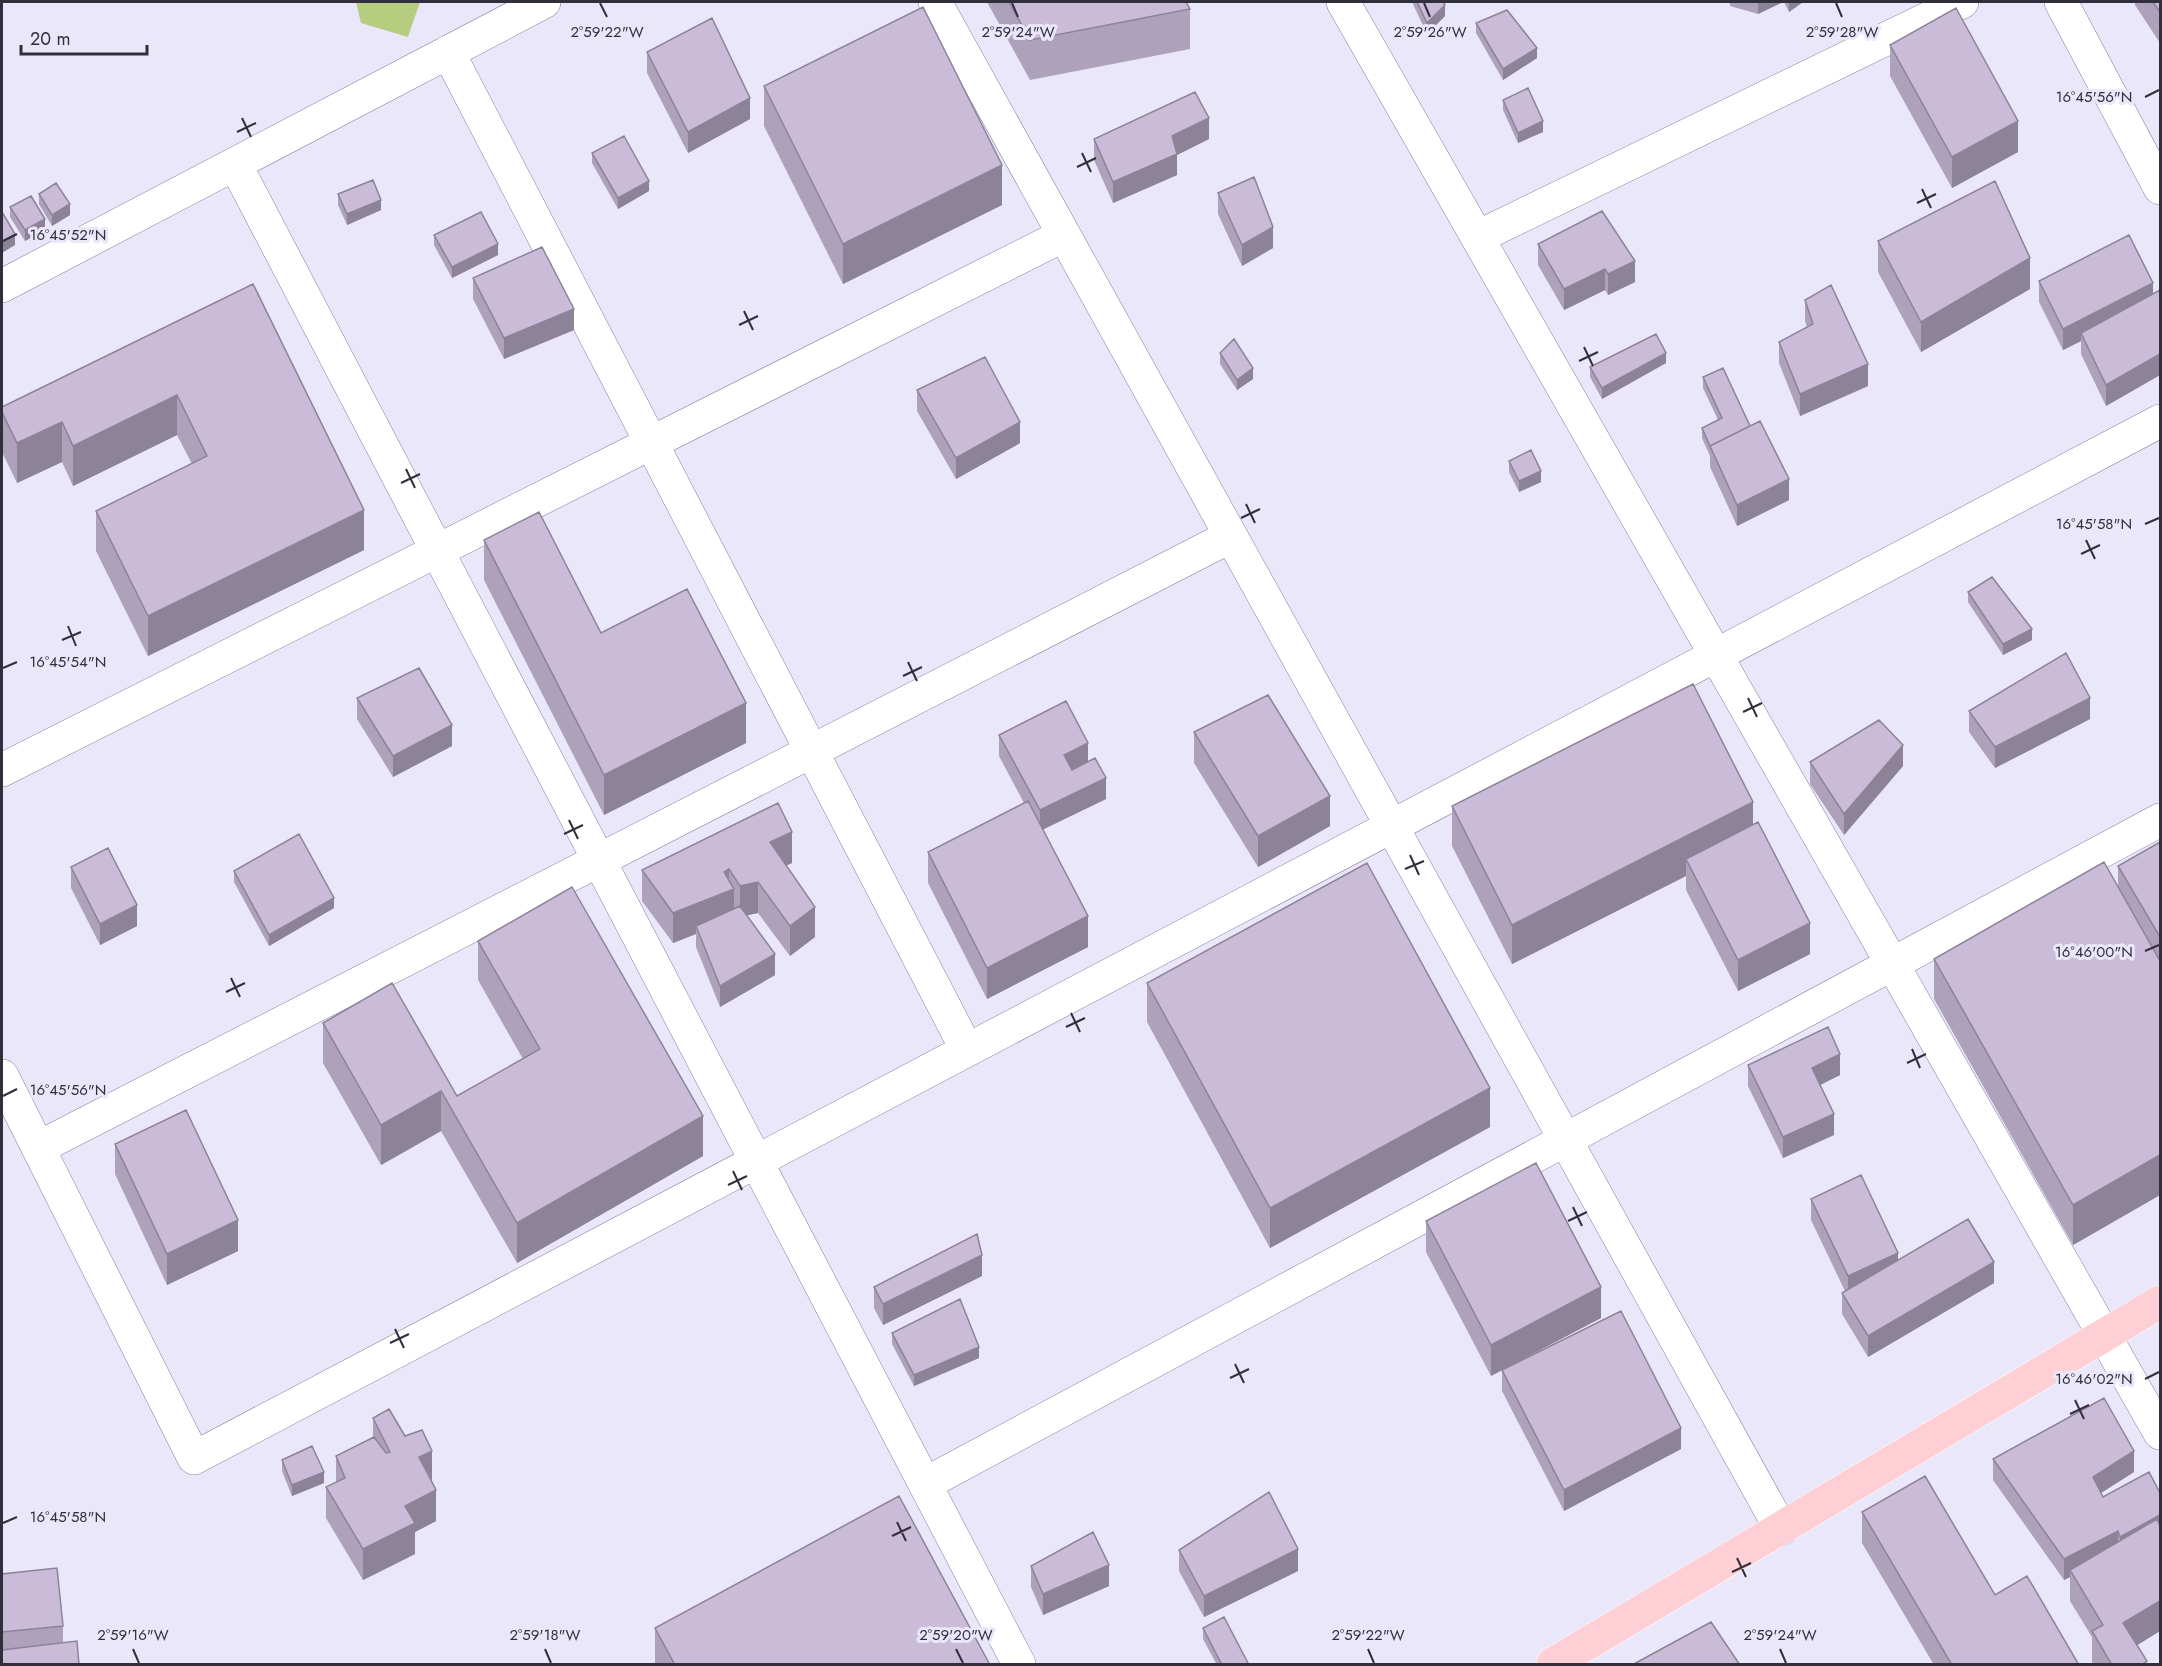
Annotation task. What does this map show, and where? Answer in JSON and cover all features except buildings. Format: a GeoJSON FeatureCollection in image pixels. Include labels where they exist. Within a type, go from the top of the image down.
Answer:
{"type":"FeatureCollection","features":[{"type":"Feature","properties":{"kind":"main road"},"geometry":{"type":"LineString","coordinates":[[1553,1665],[2160,1302]]}},
{"type":"Feature","properties":{"kind":"street"},"geometry":{"type":"LineString","coordinates":[[2,286],[544,2]]}},
{"type":"Feature","properties":{"kind":"street"},"geometry":{"type":"LineString","coordinates":[[935,2],[1781,1529]]}},
{"type":"Feature","properties":{"kind":"street"},"geometry":{"type":"LineString","coordinates":[[1343,2],[2160,1433]]}},
{"type":"Feature","properties":{"kind":"street"},"geometry":{"type":"LineString","coordinates":[[1478,237],[1962,2]]}},
{"type":"Feature","properties":{"kind":"street"},"geometry":{"type":"LineString","coordinates":[[2061,2],[2160,188]]}},
{"type":"Feature","properties":{"kind":"street"},"geometry":{"type":"LineString","coordinates":[[448,52],[967,1050]]}},
{"type":"Feature","properties":{"kind":"street"},"geometry":{"type":"LineString","coordinates":[[235,164],[1018,1665]]}},
{"type":"Feature","properties":{"kind":"street"},"geometry":{"type":"LineString","coordinates":[[2,770],[1064,235]]}},
{"type":"Feature","properties":{"kind":"street"},"geometry":{"type":"LineString","coordinates":[[2,1076],[194,1458],[2160,421]]}},
{"type":"Feature","properties":{"kind":"street"},"geometry":{"type":"LineString","coordinates":[[38,1148],[1231,536]]}},
{"type":"Feature","properties":{"kind":"street"},"geometry":{"type":"LineString","coordinates":[[924,1484],[2160,820]]}},
{"type":"Feature","properties":{"kind":"green space"},"geometry":{"type":"Polygon","coordinates":[[[356,2],[420,2],[408,37],[361,23],[356,2]]]}}]}
